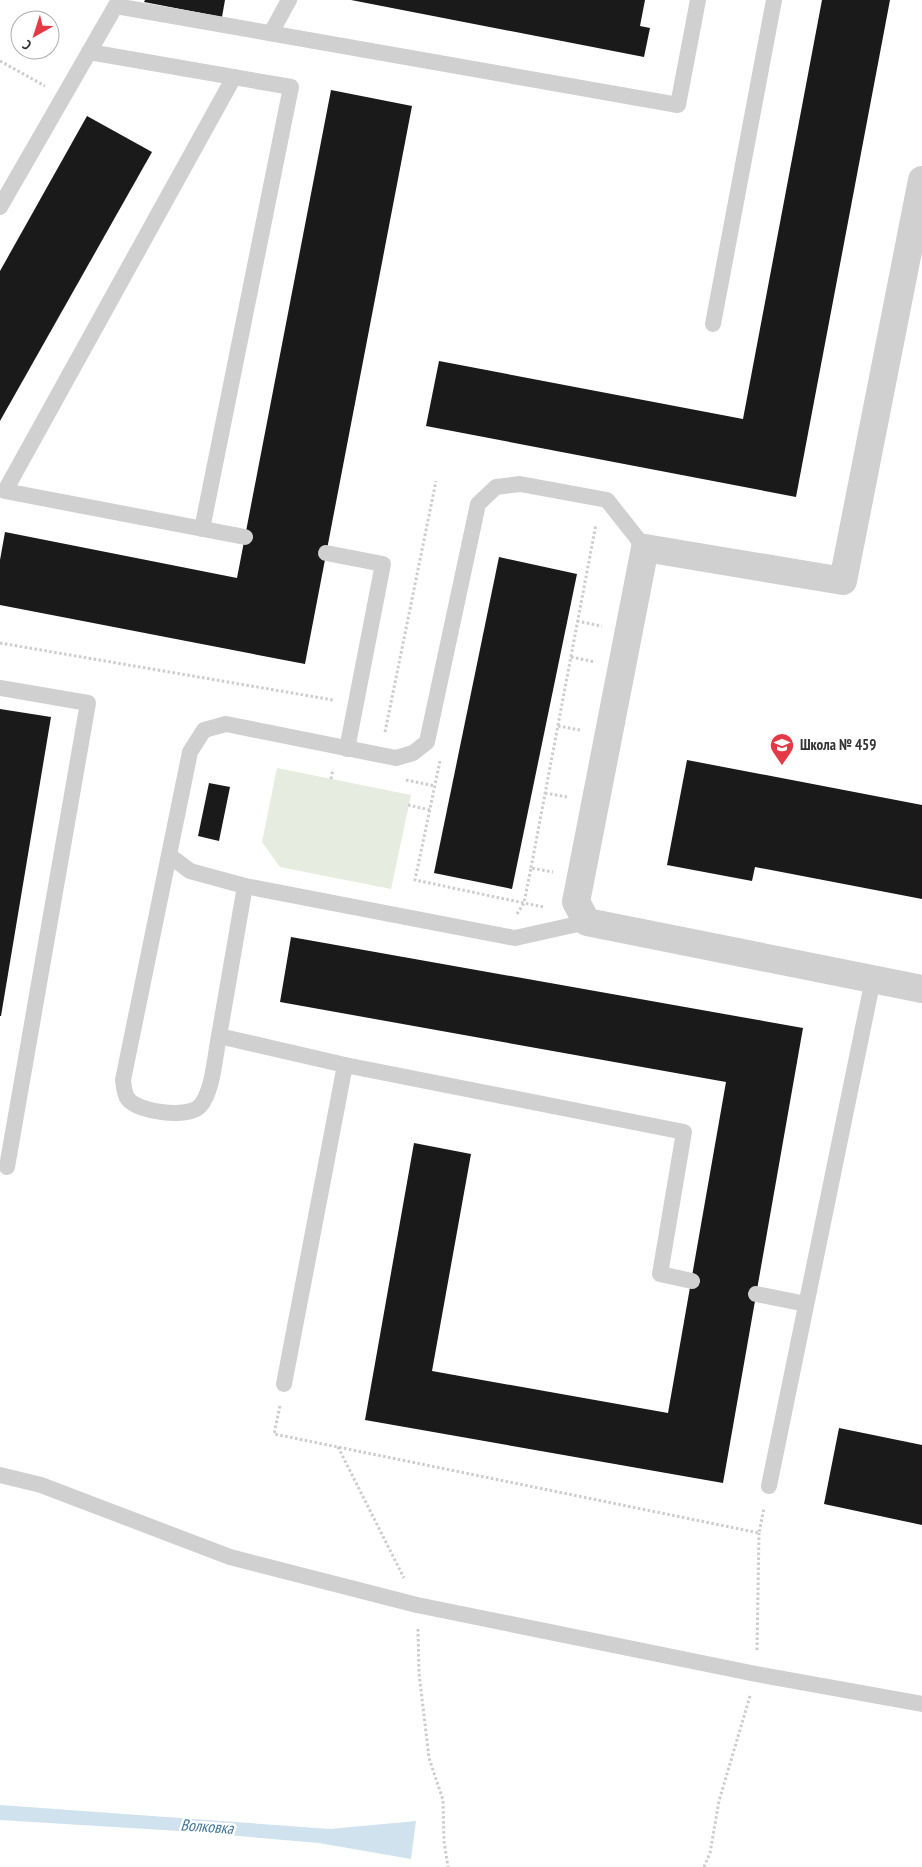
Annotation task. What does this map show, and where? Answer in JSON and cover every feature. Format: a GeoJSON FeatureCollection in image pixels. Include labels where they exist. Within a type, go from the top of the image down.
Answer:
{"type":"FeatureCollection","features":[{"type":"Feature","properties":{"kind":"street"},"geometry":{"type":"LineString","coordinates":[[922,180],[843,581],[644,548],[576,902],[587,922],[922,989]]}},
{"type":"Feature","properties":{"kind":"lane"},"geometry":{"type":"LineString","coordinates":[[271,33],[289,0]]}},
{"type":"Feature","properties":{"kind":"lane"},"geometry":{"type":"LineString","coordinates":[[0,207],[118,3],[271,33],[678,105],[698,0]]}},
{"type":"Feature","properties":{"kind":"lane"},"geometry":{"type":"LineString","coordinates":[[713,324],[774,0]]}},
{"type":"Feature","properties":{"kind":"lane"},"geometry":{"type":"LineString","coordinates":[[90,52],[292,87],[202,529]]}},
{"type":"Feature","properties":{"kind":"lane"},"geometry":{"type":"LineString","coordinates":[[234,77],[6,491],[245,537]]}},
{"type":"Feature","properties":{"kind":"lane"},"geometry":{"type":"LineString","coordinates":[[246,886],[207,1098],[199,1108],[191,1113],[178,1115],[137,1106],[128,1099],[123,1080],[190,752],[204,730],[226,724],[396,758],[413,753],[427,742],[478,504],[496,487],[520,484],[607,500],[644,548]]}},
{"type":"Feature","properties":{"kind":"lane"},"geometry":{"type":"LineString","coordinates":[[326,553],[383,564],[347,749]]}},
{"type":"Feature","properties":{"kind":"lane"},"geometry":{"type":"LineString","coordinates":[[0,688],[88,703],[7,1167]]}},
{"type":"Feature","properties":{"kind":"lane"},"geometry":{"type":"LineString","coordinates":[[170,856],[190,871],[246,886],[515,938],[587,922]]}},
{"type":"Feature","properties":{"kind":"lane"},"geometry":{"type":"LineString","coordinates":[[769,1486],[873,979]]}},
{"type":"Feature","properties":{"kind":"lane"},"geometry":{"type":"LineString","coordinates":[[219,1036],[346,1065],[684,1132],[660,1274],[692,1281]]}},
{"type":"Feature","properties":{"kind":"lane"},"geometry":{"type":"LineString","coordinates":[[284,1384],[346,1065]]}},
{"type":"Feature","properties":{"kind":"lane"},"geometry":{"type":"LineString","coordinates":[[756,1294],[806,1304]]}},
{"type":"Feature","properties":{"kind":"lane"},"geometry":{"type":"LineString","coordinates":[[0,1475],[41,1485],[230,1558],[417,1605],[756,1674],[922,1704]]}},
{"type":"Feature","properties":{"kind":"path"},"geometry":{"type":"LineString","coordinates":[[0,61],[52,90]]}},
{"type":"Feature","properties":{"kind":"path"},"geometry":{"type":"LineString","coordinates":[[385,733],[436,481]]}},
{"type":"Feature","properties":{"kind":"path"},"geometry":{"type":"LineString","coordinates":[[514,919],[524,903],[597,519]]}},
{"type":"Feature","properties":{"kind":"path"},"geometry":{"type":"LineString","coordinates":[[577,621],[610,627]]}},
{"type":"Feature","properties":{"kind":"path"},"geometry":{"type":"LineString","coordinates":[[0,643],[356,704]]}},
{"type":"Feature","properties":{"kind":"path"},"geometry":{"type":"LineString","coordinates":[[571,657],[603,663]]}},
{"type":"Feature","properties":{"kind":"path"},"geometry":{"type":"LineString","coordinates":[[558,726],[582,730]]}},
{"type":"Feature","properties":{"kind":"path"},"geometry":{"type":"LineString","coordinates":[[442,754],[415,880],[524,903]]}},
{"type":"Feature","properties":{"kind":"path"},"geometry":{"type":"LineString","coordinates":[[325,764],[334,766],[331,779]]}},
{"type":"Feature","properties":{"kind":"path"},"geometry":{"type":"LineString","coordinates":[[398,778],[435,786]]}},
{"type":"Feature","properties":{"kind":"path"},"geometry":{"type":"LineString","coordinates":[[545,793],[569,798]]}},
{"type":"Feature","properties":{"kind":"path"},"geometry":{"type":"LineString","coordinates":[[408,805],[430,810]]}},
{"type":"Feature","properties":{"kind":"path"},"geometry":{"type":"LineString","coordinates":[[531,868],[581,877]]}},
{"type":"Feature","properties":{"kind":"path"},"geometry":{"type":"LineString","coordinates":[[284,1384],[274,1434],[759,1533]]}},
{"type":"Feature","properties":{"kind":"path"},"geometry":{"type":"LineString","coordinates":[[338,1447],[417,1605],[419,1674],[428,1749],[443,1800],[444,1841],[448,1867]]}},
{"type":"Feature","properties":{"kind":"path"},"geometry":{"type":"LineString","coordinates":[[704,1867],[710,1853],[719,1801],[756,1674],[759,1533],[769,1486]]}},
{"type":"Feature","properties":{"kind":"shaded area"},"geometry":{"type":"Polygon","coordinates":[[[277,768],[411,795],[391,889],[280,867],[262,842],[277,768]]]}},
{"type":"Feature","properties":{"kind":"water","name":"Волковка"},"geometry":{"type":"Polygon","coordinates":[[[0,1805],[330,1829],[416,1821],[411,1859],[319,1843],[179,1831],[0,1820],[0,1805]]]}},
{"type":"Feature","properties":{"kind":"building"},"geometry":{"type":"Polygon","coordinates":[[[145,0],[225,0],[222,17],[144,2],[145,0]]]}},
{"type":"Feature","properties":{"kind":"building"},"geometry":{"type":"Polygon","coordinates":[[[351,0],[645,0],[640,26],[650,28],[644,57],[351,0]]]}},
{"type":"Feature","properties":{"kind":"building"},"geometry":{"type":"Polygon","coordinates":[[[822,0],[890,0],[796,497],[426,426],[439,361],[743,419],[822,0]]]}},
{"type":"Feature","properties":{"kind":"building"},"geometry":{"type":"Polygon","coordinates":[[[331,90],[412,106],[305,664],[0,605],[0,560],[5,532],[237,578],[331,90]]]}},
{"type":"Feature","properties":{"kind":"building"},"geometry":{"type":"Polygon","coordinates":[[[87,116],[152,152],[0,421],[0,271],[87,116]]]}},
{"type":"Feature","properties":{"kind":"building"},"geometry":{"type":"Polygon","coordinates":[[[499,557],[577,574],[512,889],[434,873],[499,557]]]}},
{"type":"Feature","properties":{"kind":"building"},"geometry":{"type":"Polygon","coordinates":[[[0,709],[51,717],[1,1016],[0,1016],[0,709]]]}},
{"type":"Feature","properties":{"kind":"building"},"geometry":{"type":"Polygon","coordinates":[[[687,760],[922,805],[922,899],[755,867],[752,881],[667,865],[687,760]]]}},
{"type":"Feature","properties":{"kind":"building"},"geometry":{"type":"Polygon","coordinates":[[[209,783],[230,787],[219,841],[198,836],[209,783]]]}},
{"type":"Feature","properties":{"kind":"building"},"geometry":{"type":"Polygon","coordinates":[[[291,937],[803,1028],[723,1483],[365,1420],[414,1143],[471,1154],[432,1371],[668,1413],[726,1082],[280,1002],[291,937]]]}},
{"type":"Feature","properties":{"kind":"building"},"geometry":{"type":"Polygon","coordinates":[[[839,1428],[922,1445],[922,1525],[824,1504],[839,1428]]]}},
{"type":"Feature","properties":{"kind":"place","name":"Школа № 459"},"geometry":{"type":"Point","coordinates":[782,766]}}]}
